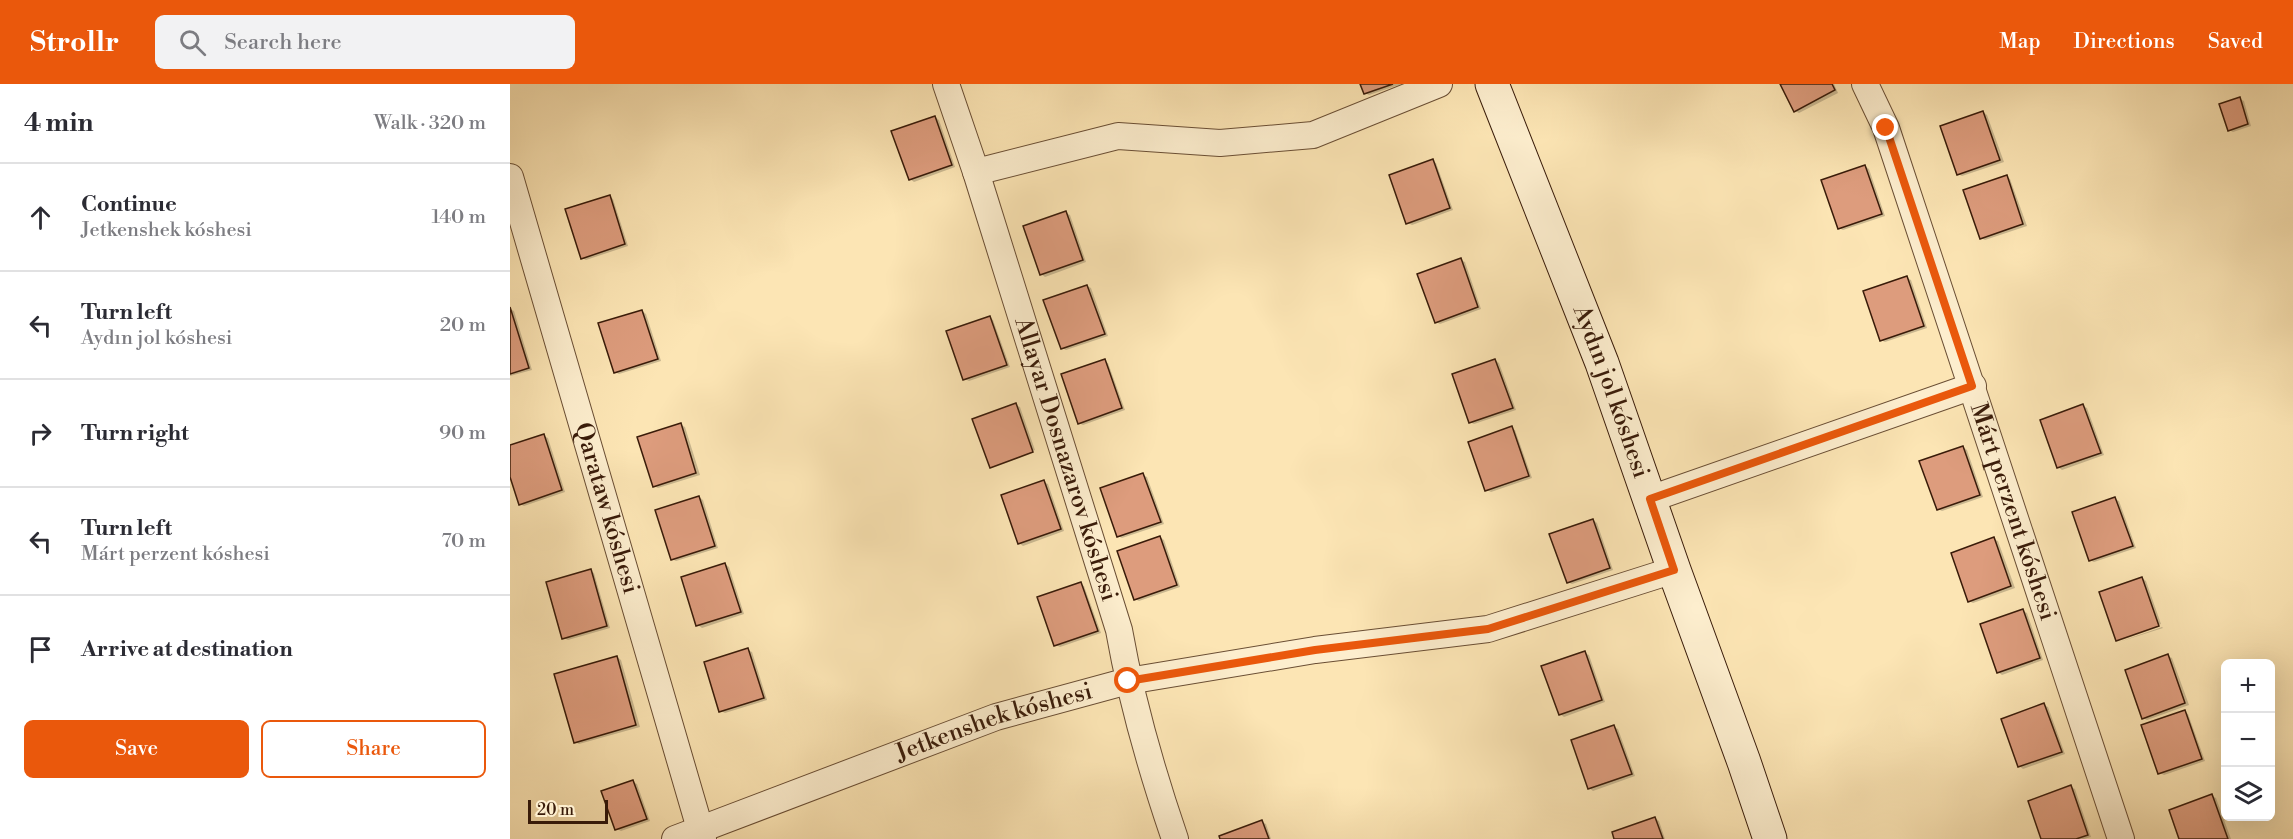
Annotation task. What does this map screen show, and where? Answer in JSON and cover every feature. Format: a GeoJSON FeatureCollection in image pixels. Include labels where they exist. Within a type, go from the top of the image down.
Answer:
{"type":"FeatureCollection","features":[{"type":"Feature","properties":{"kind":"street","name":"Allayar Dosnazarov kóshesi"},"geometry":{"type":"LineString","coordinates":[[946,84],[976,172],[1119,630],[1128,681],[1146,752],[1175,839]]}},
{"type":"Feature","properties":{"kind":"street"},"geometry":{"type":"LineString","coordinates":[[976,172],[1118,136],[1220,143],[1313,135],[1439,84]]}},
{"type":"Feature","properties":{"kind":"street","name":"Aydın jol kóshesi"},"geometry":{"type":"LineString","coordinates":[[1492,84],[1602,363],[1770,839]]}},
{"type":"Feature","properties":{"kind":"street","name":"Márt perzent kóshesi"},"geometry":{"type":"LineString","coordinates":[[1865,84],[1886,128],[2121,839]]}},
{"type":"Feature","properties":{"kind":"street","name":"Qarataw kóshesi"},"geometry":{"type":"LineString","coordinates":[[510,177],[702,835]]}},
{"type":"Feature","properties":{"kind":"street"},"geometry":{"type":"LineString","coordinates":[[1650,499],[1972,386]]}},
{"type":"Feature","properties":{"kind":"street","name":"Jetkenshek kóshesi"},"geometry":{"type":"LineString","coordinates":[[675,839],[702,835],[996,717],[1128,681],[1315,650],[1488,629],[1674,570]]}},
{"type":"Feature","properties":{"kind":"building"},"geometry":{"type":"Polygon","coordinates":[[[1360,84],[1393,84],[1364,94],[1360,84]]]}},
{"type":"Feature","properties":{"kind":"building"},"geometry":{"type":"Polygon","coordinates":[[[1780,84],[1832,84],[1835,90],[1794,112],[1780,84]]]}},
{"type":"Feature","properties":{"kind":"building"},"geometry":{"type":"Polygon","coordinates":[[[2240,97],[2248,124],[2228,131],[2219,104],[2240,97]]]}},
{"type":"Feature","properties":{"kind":"building"},"geometry":{"type":"Polygon","coordinates":[[[1983,111],[2000,160],[1957,175],[1940,126],[1983,111]]]}},
{"type":"Feature","properties":{"kind":"building"},"geometry":{"type":"Polygon","coordinates":[[[935,116],[952,165],[909,180],[891,131],[935,116]]]}},
{"type":"Feature","properties":{"kind":"building"},"geometry":{"type":"Polygon","coordinates":[[[1433,159],[1450,208],[1406,224],[1389,175],[1433,159]]]}},
{"type":"Feature","properties":{"kind":"building"},"geometry":{"type":"Polygon","coordinates":[[[1865,165],[1882,214],[1838,229],[1821,180],[1865,165]]]}},
{"type":"Feature","properties":{"kind":"building"},"geometry":{"type":"Polygon","coordinates":[[[2007,175],[2023,224],[1980,239],[1963,190],[2007,175]]]}},
{"type":"Feature","properties":{"kind":"building"},"geometry":{"type":"Polygon","coordinates":[[[610,195],[625,244],[581,259],[565,209],[610,195]]]}},
{"type":"Feature","properties":{"kind":"building"},"geometry":{"type":"Polygon","coordinates":[[[1066,211],[1083,260],[1040,275],[1023,226],[1066,211]]]}},
{"type":"Feature","properties":{"kind":"building"},"geometry":{"type":"Polygon","coordinates":[[[1461,258],[1478,307],[1435,323],[1417,274],[1461,258]]]}},
{"type":"Feature","properties":{"kind":"building"},"geometry":{"type":"Polygon","coordinates":[[[1907,276],[1924,326],[1880,341],[1863,291],[1907,276]]]}},
{"type":"Feature","properties":{"kind":"building"},"geometry":{"type":"Polygon","coordinates":[[[1087,285],[1105,334],[1061,349],[1043,300],[1087,285]]]}},
{"type":"Feature","properties":{"kind":"building"},"geometry":{"type":"Polygon","coordinates":[[[510,307],[529,368],[510,374],[510,307]]]}},
{"type":"Feature","properties":{"kind":"building"},"geometry":{"type":"Polygon","coordinates":[[[642,310],[658,359],[614,373],[598,323],[642,310]]]}},
{"type":"Feature","properties":{"kind":"building"},"geometry":{"type":"Polygon","coordinates":[[[990,316],[1007,365],[963,380],[946,331],[990,316]]]}},
{"type":"Feature","properties":{"kind":"building"},"geometry":{"type":"Polygon","coordinates":[[[1105,359],[1122,408],[1078,424],[1061,374],[1105,359]]]}},
{"type":"Feature","properties":{"kind":"building"},"geometry":{"type":"Polygon","coordinates":[[[1495,359],[1513,408],[1469,423],[1452,374],[1495,359]]]}},
{"type":"Feature","properties":{"kind":"building"},"geometry":{"type":"Polygon","coordinates":[[[1016,403],[1033,452],[990,468],[972,419],[1016,403]]]}},
{"type":"Feature","properties":{"kind":"building"},"geometry":{"type":"Polygon","coordinates":[[[2083,404],[2101,453],[2057,468],[2040,420],[2083,404]]]}},
{"type":"Feature","properties":{"kind":"building"},"geometry":{"type":"Polygon","coordinates":[[[681,423],[696,473],[653,487],[637,437],[681,423]]]}},
{"type":"Feature","properties":{"kind":"building"},"geometry":{"type":"Polygon","coordinates":[[[1512,426],[1529,476],[1485,491],[1468,442],[1512,426]]]}},
{"type":"Feature","properties":{"kind":"building"},"geometry":{"type":"Polygon","coordinates":[[[544,434],[562,490],[519,505],[510,477],[510,445],[544,434]]]}},
{"type":"Feature","properties":{"kind":"building"},"geometry":{"type":"Polygon","coordinates":[[[1963,446],[1980,495],[1937,510],[1919,461],[1963,446]]]}},
{"type":"Feature","properties":{"kind":"building"},"geometry":{"type":"Polygon","coordinates":[[[1143,473],[1161,522],[1117,537],[1100,488],[1143,473]]]}},
{"type":"Feature","properties":{"kind":"building"},"geometry":{"type":"Polygon","coordinates":[[[1044,480],[1061,529],[1018,544],[1001,495],[1044,480]]]}},
{"type":"Feature","properties":{"kind":"building"},"geometry":{"type":"Polygon","coordinates":[[[699,496],[715,546],[671,560],[655,510],[699,496]]]}},
{"type":"Feature","properties":{"kind":"building"},"geometry":{"type":"Polygon","coordinates":[[[2115,497],[2133,546],[2089,561],[2072,512],[2115,497]]]}},
{"type":"Feature","properties":{"kind":"building"},"geometry":{"type":"Polygon","coordinates":[[[1593,519],[1610,568],[1567,583],[1549,534],[1593,519]]]}},
{"type":"Feature","properties":{"kind":"building"},"geometry":{"type":"Polygon","coordinates":[[[1160,536],[1177,585],[1134,600],[1117,551],[1160,536]]]}},
{"type":"Feature","properties":{"kind":"building"},"geometry":{"type":"Polygon","coordinates":[[[1994,537],[2011,586],[1968,602],[1951,553],[1994,537]]]}},
{"type":"Feature","properties":{"kind":"building"},"geometry":{"type":"Polygon","coordinates":[[[725,563],[741,612],[696,626],[681,577],[725,563]]]}},
{"type":"Feature","properties":{"kind":"building"},"geometry":{"type":"Polygon","coordinates":[[[591,569],[607,626],[562,639],[546,582],[591,569]]]}},
{"type":"Feature","properties":{"kind":"building"},"geometry":{"type":"Polygon","coordinates":[[[2142,577],[2159,626],[2116,641],[2099,592],[2142,577]]]}},
{"type":"Feature","properties":{"kind":"building"},"geometry":{"type":"Polygon","coordinates":[[[1081,582],[1098,631],[1054,646],[1037,597],[1081,582]]]}},
{"type":"Feature","properties":{"kind":"building"},"geometry":{"type":"Polygon","coordinates":[[[2023,609],[2040,658],[1997,673],[1980,624],[2023,609]]]}},
{"type":"Feature","properties":{"kind":"building"},"geometry":{"type":"Polygon","coordinates":[[[748,648],[764,698],[719,712],[704,662],[748,648]]]}},
{"type":"Feature","properties":{"kind":"building"},"geometry":{"type":"Polygon","coordinates":[[[1585,651],[1602,700],[1559,715],[1541,666],[1585,651]]]}},
{"type":"Feature","properties":{"kind":"building"},"geometry":{"type":"Polygon","coordinates":[[[2168,654],[2185,703],[2142,719],[2125,670],[2168,654]]]}},
{"type":"Feature","properties":{"kind":"building"},"geometry":{"type":"Polygon","coordinates":[[[617,656],[636,725],[574,743],[554,674],[617,656]]]}},
{"type":"Feature","properties":{"kind":"building"},"geometry":{"type":"Polygon","coordinates":[[[2044,703],[2062,752],[2018,767],[2001,719],[2044,703]]]}},
{"type":"Feature","properties":{"kind":"building"},"geometry":{"type":"Polygon","coordinates":[[[2185,710],[2202,759],[2158,774],[2141,725],[2185,710]]]}},
{"type":"Feature","properties":{"kind":"building"},"geometry":{"type":"Polygon","coordinates":[[[1614,725],[1632,774],[1588,789],[1571,740],[1614,725]]]}},
{"type":"Feature","properties":{"kind":"building"},"geometry":{"type":"Polygon","coordinates":[[[633,780],[647,819],[615,830],[601,791],[633,780]]]}},
{"type":"Feature","properties":{"kind":"building"},"geometry":{"type":"Polygon","coordinates":[[[2071,785],[2088,835],[2076,839],[2041,839],[2028,801],[2071,785]]]}},
{"type":"Feature","properties":{"kind":"building"},"geometry":{"type":"Polygon","coordinates":[[[2212,794],[2228,839],[2179,839],[2169,810],[2212,794]]]}},
{"type":"Feature","properties":{"kind":"building"},"geometry":{"type":"Polygon","coordinates":[[[1655,817],[1663,839],[1614,839],[1612,832],[1655,817]]]}},
{"type":"Feature","properties":{"kind":"building"},"geometry":{"type":"Polygon","coordinates":[[[1262,820],[1269,839],[1220,839],[1219,836],[1262,820]]]}},
{"type":"Feature","properties":{"kind":"route"},"geometry":{"type":"LineString","coordinates":[[1128,681],[1315,650],[1488,629],[1674,570],[1650,499],[1972,386],[1886,128]]}}]}
